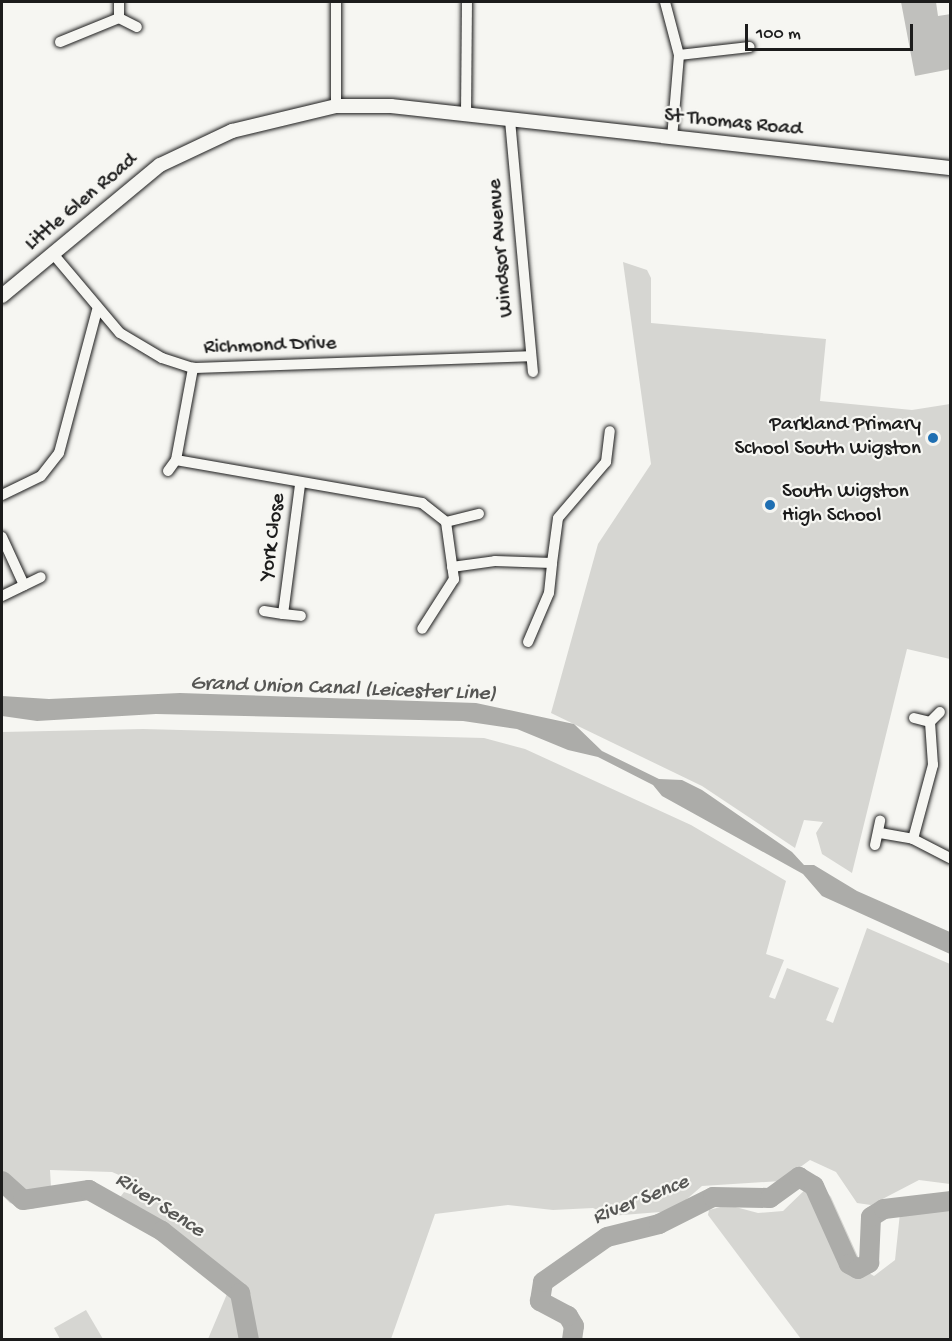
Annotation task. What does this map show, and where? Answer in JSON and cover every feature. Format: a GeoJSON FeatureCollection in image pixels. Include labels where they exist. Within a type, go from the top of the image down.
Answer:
{"type":"FeatureCollection","features":[{"type":"Feature","properties":{"kind":"main road","name":"Little Glen Road"},"geometry":{"type":"LineString","coordinates":[[2,296],[54,255],[138,180],[183,153],[257,122],[336,106],[381,106],[510,120]]}},
{"type":"Feature","properties":{"kind":"main road","name":"St Thomas Road"},"geometry":{"type":"LineString","coordinates":[[510,120],[951,168]]}},
{"type":"Feature","properties":{"kind":"street"},"geometry":{"type":"LineString","coordinates":[[119,2],[119,18]]}},
{"type":"Feature","properties":{"kind":"street"},"geometry":{"type":"LineString","coordinates":[[336,2],[336,106]]}},
{"type":"Feature","properties":{"kind":"street"},"geometry":{"type":"LineString","coordinates":[[466,115],[467,2]]}},
{"type":"Feature","properties":{"kind":"street"},"geometry":{"type":"LineString","coordinates":[[665,2],[679,55],[672,138]]}},
{"type":"Feature","properties":{"kind":"street"},"geometry":{"type":"LineString","coordinates":[[60,42],[119,18],[137,27]]}},
{"type":"Feature","properties":{"kind":"street"},"geometry":{"type":"LineString","coordinates":[[679,55],[750,47]]}},
{"type":"Feature","properties":{"kind":"street","name":"Windsor Avenue"},"geometry":{"type":"LineString","coordinates":[[510,120],[533,372]]}},
{"type":"Feature","properties":{"kind":"street","name":"Richmond Drive"},"geometry":{"type":"LineString","coordinates":[[54,255],[97,310],[133,342],[193,368],[531,356]]}},
{"type":"Feature","properties":{"kind":"street"},"geometry":{"type":"LineString","coordinates":[[2,495],[41,476],[59,453],[97,310]]}},
{"type":"Feature","properties":{"kind":"street"},"geometry":{"type":"LineString","coordinates":[[168,471],[176,460],[193,368]]}},
{"type":"Feature","properties":{"kind":"street"},"geometry":{"type":"LineString","coordinates":[[528,642],[549,593],[558,518],[606,462],[610,431]]}},
{"type":"Feature","properties":{"kind":"street","name":"York Close"},"geometry":{"type":"LineString","coordinates":[[176,460],[300,485],[283,614]]}},
{"type":"Feature","properties":{"kind":"street"},"geometry":{"type":"LineString","coordinates":[[300,485],[411,498],[447,522],[479,514]]}},
{"type":"Feature","properties":{"kind":"street"},"geometry":{"type":"LineString","coordinates":[[422,629],[450,590],[452,567],[447,522]]}},
{"type":"Feature","properties":{"kind":"street"},"geometry":{"type":"LineString","coordinates":[[2,537],[24,585]]}},
{"type":"Feature","properties":{"kind":"street"},"geometry":{"type":"LineString","coordinates":[[452,567],[495,561],[552,563]]}},
{"type":"Feature","properties":{"kind":"street"},"geometry":{"type":"LineString","coordinates":[[2,596],[41,577]]}},
{"type":"Feature","properties":{"kind":"street","name":"York Close"},"geometry":{"type":"LineString","coordinates":[[264,611],[301,616]]}},
{"type":"Feature","properties":{"kind":"street"},"geometry":{"type":"LineString","coordinates":[[913,839],[933,765],[930,722],[940,712]]}},
{"type":"Feature","properties":{"kind":"street"},"geometry":{"type":"LineString","coordinates":[[914,718],[930,722]]}},
{"type":"Feature","properties":{"kind":"street"},"geometry":{"type":"LineString","coordinates":[[874,844],[880,827],[913,839],[951,858]]}},
{"type":"Feature","properties":{"kind":"shaded area","name":"South Wigston High School"},"geometry":{"type":"Polygon","coordinates":[[[623,262],[647,270],[651,278],[651,323],[826,339],[820,401],[912,410],[950,404],[950,659],[907,649],[852,873],[822,854],[816,833],[823,822],[804,820],[795,848],[702,786],[551,713],[598,544],[651,464],[623,262]]]}},
{"type":"Feature","properties":{"kind":"shaded area"},"geometry":{"type":"Polygon","coordinates":[[[180,693],[476,703],[574,724],[602,751],[659,779],[682,780],[702,790],[792,852],[804,865],[814,865],[857,891],[950,932],[950,954],[822,896],[803,874],[662,796],[653,785],[598,757],[568,750],[517,729],[463,721],[156,714],[37,721],[2,716],[2,696],[49,699],[180,693]]]}},
{"type":"Feature","properties":{"kind":"shaded area"},"geometry":{"type":"Polygon","coordinates":[[[143,729],[484,738],[525,749],[691,825],[786,881],[766,954],[784,960],[769,997],[775,999],[787,968],[839,988],[826,1020],[821,1018],[833,1023],[867,928],[950,964],[950,1184],[919,1180],[871,1205],[857,1203],[836,1172],[810,1160],[781,1181],[702,1186],[673,1211],[610,1216],[593,1208],[553,1210],[508,1205],[435,1214],[391,1339],[208,1339],[227,1294],[222,1281],[184,1239],[115,1204],[124,1192],[130,1194],[140,1184],[112,1172],[50,1170],[51,1187],[40,1206],[32,1209],[10,1203],[2,1195],[2,732],[143,729]]]}},
{"type":"Feature","properties":{"kind":"shaded area"},"geometry":{"type":"Polygon","coordinates":[[[812,1183],[821,1185],[831,1197],[864,1270],[874,1276],[895,1260],[900,1213],[950,1204],[950,1339],[801,1339],[708,1215],[709,1210],[728,1205],[758,1213],[783,1211],[812,1183]]]}},
{"type":"Feature","properties":{"kind":"shaded area"},"geometry":{"type":"Polygon","coordinates":[[[86,1310],[103,1339],[60,1339],[54,1328],[86,1310]]]}},
{"type":"Feature","properties":{"kind":"building"},"geometry":{"type":"Polygon","coordinates":[[[901,2],[936,2],[938,16],[951,14],[951,69],[915,76],[901,2]]]}},
{"type":"Feature","properties":{"kind":"waterway","name":"River Sence"},"geometry":{"type":"LineString","coordinates":[[572,1340],[574,1326],[568,1316],[540,1301],[543,1282],[607,1237],[659,1224],[713,1197],[770,1198],[799,1177],[814,1186],[849,1264],[858,1269],[869,1263],[871,1217],[884,1209],[950,1201]]}},
{"type":"Feature","properties":{"kind":"waterway","name":"River Sence"},"geometry":{"type":"LineString","coordinates":[[2,1181],[23,1200],[89,1190],[162,1231],[240,1293],[249,1340]]}},
{"type":"Feature","properties":{"kind":"place","name":"Parkland Primary School South Wigston"},"geometry":{"type":"Point","coordinates":[933,438]}},
{"type":"Feature","properties":{"kind":"place","name":"South Wigston High School"},"geometry":{"type":"Point","coordinates":[770,505]}},
{"type":"Feature","properties":{"kind":"water label","name":"Grand Union Canal (Leicester Line)"},"geometry":{"type":"Point","coordinates":[343,690]}}]}
